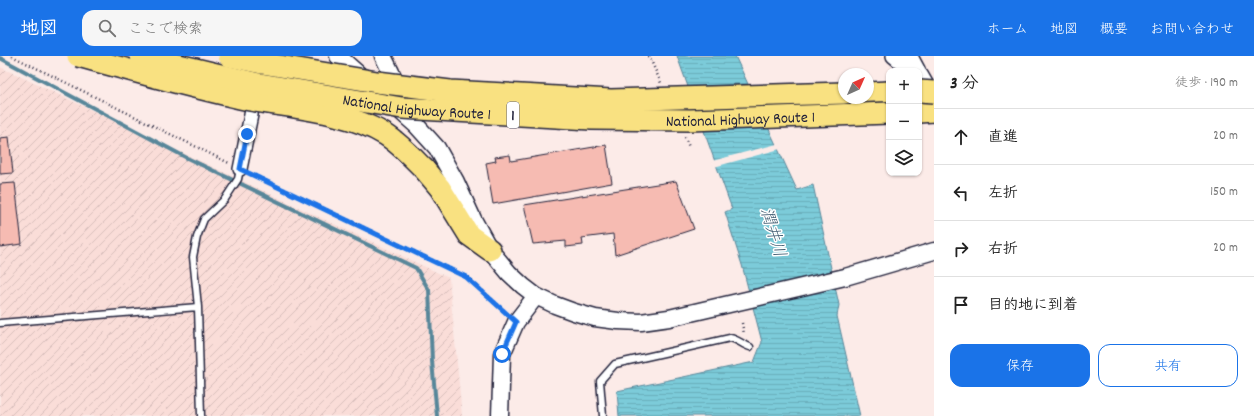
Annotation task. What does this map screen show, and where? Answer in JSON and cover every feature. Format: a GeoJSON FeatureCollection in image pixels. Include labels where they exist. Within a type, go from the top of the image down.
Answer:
{"type":"FeatureCollection","features":[{"type":"Feature","properties":{"kind":"highway"},"geometry":{"type":"LineString","coordinates":[[78,56],[140,74],[240,98],[318,111],[351,119],[386,135],[408,152],[440,188],[469,235],[490,250]]}},
{"type":"Feature","properties":{"kind":"highway","name":"National Highway Route 1"},"geometry":{"type":"LineString","coordinates":[[141,56],[254,83],[410,108],[599,119],[690,120],[886,113]]}},
{"type":"Feature","properties":{"kind":"highway","name":"National Highway Route 1"},"geometry":{"type":"LineString","coordinates":[[229,56],[262,64],[377,82],[457,91],[611,100],[838,93]]}},
{"type":"Feature","properties":{"kind":"highway"},"geometry":{"type":"LineString","coordinates":[[922,91],[934,92]]}},
{"type":"Feature","properties":{"kind":"highway"},"geometry":{"type":"LineString","coordinates":[[874,93],[886,92]]}},
{"type":"Feature","properties":{"kind":"highway"},"geometry":{"type":"LineString","coordinates":[[922,112],[934,112]]}},
{"type":"Feature","properties":{"kind":"main road"},"geometry":{"type":"LineString","coordinates":[[908,56],[914,68]]}},
{"type":"Feature","properties":{"kind":"main road"},"geometry":{"type":"LineString","coordinates":[[922,81],[934,102]]}},
{"type":"Feature","properties":{"kind":"street"},"geometry":{"type":"LineString","coordinates":[[240,169],[251,115],[256,58],[242,56]]}},
{"type":"Feature","properties":{"kind":"street"},"geometry":{"type":"LineString","coordinates":[[338,56],[417,126],[437,148],[490,250],[509,273],[536,296],[574,312],[618,322],[641,322],[669,318],[845,277],[934,251]]}},
{"type":"Feature","properties":{"kind":"street"},"geometry":{"type":"LineString","coordinates":[[383,56],[417,126]]}},
{"type":"Feature","properties":{"kind":"street"},"geometry":{"type":"LineString","coordinates":[[893,56],[909,68]]}},
{"type":"Feature","properties":{"kind":"street"},"geometry":{"type":"LineString","coordinates":[[916,68],[918,56]]}},
{"type":"Feature","properties":{"kind":"street"},"geometry":{"type":"LineString","coordinates":[[500,416],[502,354],[516,322],[536,296]]}},
{"type":"Feature","properties":{"kind":"lane"},"geometry":{"type":"LineString","coordinates":[[201,416],[198,307],[193,257],[197,237],[204,219],[225,199],[238,179],[240,169]]}},
{"type":"Feature","properties":{"kind":"lane"},"geometry":{"type":"LineString","coordinates":[[0,323],[198,307]]}},
{"type":"Feature","properties":{"kind":"lane"},"geometry":{"type":"LineString","coordinates":[[603,416],[600,381],[615,364],[730,338],[735,338],[744,345],[750,347]]}},
{"type":"Feature","properties":{"kind":"path"},"geometry":{"type":"LineString","coordinates":[[12,56],[240,169],[466,277],[516,322]]}},
{"type":"Feature","properties":{"kind":"path"},"geometry":{"type":"LineString","coordinates":[[742,323],[745,336]]}},
{"type":"Feature","properties":{"kind":"shaded area"},"geometry":{"type":"Polygon","coordinates":[[[0,67],[449,278],[462,416],[0,416],[0,67]]]}},
{"type":"Feature","properties":{"kind":"water","name":"潤井川"},"geometry":{"type":"Polygon","coordinates":[[[677,56],[735,56],[797,190],[813,185],[839,305],[837,316],[860,416],[619,416],[617,391],[754,362],[762,342],[742,265],[725,212],[732,209],[677,56]]]}},
{"type":"Feature","properties":{"kind":"pier"},"geometry":{"type":"Polygon","coordinates":[[[777,144],[780,149],[714,167],[712,161],[777,144]]]}},
{"type":"Feature","properties":{"kind":"building"},"geometry":{"type":"Polygon","coordinates":[[[9,137],[13,173],[0,174],[0,138],[9,137]]]}},
{"type":"Feature","properties":{"kind":"building"},"geometry":{"type":"Polygon","coordinates":[[[606,145],[612,183],[493,204],[486,163],[496,161],[495,157],[510,155],[511,161],[606,145]]]}},
{"type":"Feature","properties":{"kind":"building"},"geometry":{"type":"Polygon","coordinates":[[[676,181],[694,229],[615,255],[613,234],[582,238],[583,245],[566,247],[566,241],[533,244],[524,205],[676,181]]]}},
{"type":"Feature","properties":{"kind":"building"},"geometry":{"type":"Polygon","coordinates":[[[15,183],[22,244],[0,247],[0,184],[15,183]]]}},
{"type":"Feature","properties":{"kind":"waterway"},"geometry":{"type":"LineString","coordinates":[[0,58],[187,158],[416,268],[429,290],[432,361],[437,416]]}},
{"type":"Feature","properties":{"kind":"route"},"geometry":{"type":"LineString","coordinates":[[247,134],[240,169],[466,277],[516,322],[502,354]]}}]}
